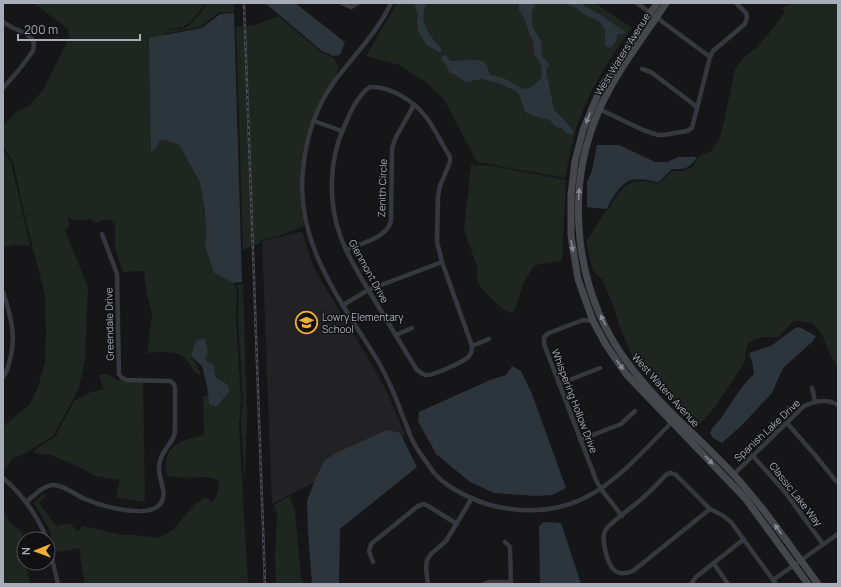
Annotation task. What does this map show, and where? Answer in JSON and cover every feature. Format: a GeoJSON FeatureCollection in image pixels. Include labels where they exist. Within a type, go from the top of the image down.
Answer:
{"type":"FeatureCollection","features":[{"type":"Feature","properties":{"kind":"street"},"geometry":{"type":"LineString","coordinates":[[342,3],[351,7],[358,3]]}},
{"type":"Feature","properties":{"kind":"street"},"geometry":{"type":"LineString","coordinates":[[391,3],[386,14],[372,35],[334,83],[322,102],[314,121],[307,147],[303,171],[304,212],[308,234],[319,263],[384,372],[392,388],[414,444],[437,477],[456,490],[472,498],[483,503],[520,510],[547,510],[578,502],[601,490],[618,476],[674,420]]}},
{"type":"Feature","properties":{"kind":"street"},"geometry":{"type":"LineString","coordinates":[[637,3],[710,56]]}},
{"type":"Feature","properties":{"kind":"street","name":"West Waters Avenue"},"geometry":{"type":"LineString","coordinates":[[657,3],[601,88],[583,130],[575,161],[571,194],[571,236],[578,279],[594,321],[606,346],[626,374],[734,474],[766,512],[798,563],[808,584]]}},
{"type":"Feature","properties":{"kind":"street","name":"West Waters Avenue"},"geometry":{"type":"LineString","coordinates":[[666,3],[619,73],[600,109],[591,132],[579,186],[578,208],[579,235],[586,274],[596,306],[619,352],[674,420],[745,498],[798,563],[818,584]]}},
{"type":"Feature","properties":{"kind":"street"},"geometry":{"type":"LineString","coordinates":[[600,109],[643,130],[663,135],[687,131],[692,128],[710,56],[745,24],[747,17],[746,13],[736,3]]}},
{"type":"Feature","properties":{"kind":"street"},"geometry":{"type":"LineString","coordinates":[[3,22],[25,33],[32,39],[34,44],[33,50],[18,71],[3,88]]}},
{"type":"Feature","properties":{"kind":"street"},"geometry":{"type":"LineString","coordinates":[[642,70],[651,72],[697,107]]}},
{"type":"Feature","properties":{"kind":"street","name":"Glenmont Drive"},"geometry":{"type":"LineString","coordinates":[[370,87],[378,87],[398,94],[414,105],[426,116],[450,156],[450,162],[440,186],[438,196],[437,242],[442,262],[472,346],[472,352],[469,357],[463,361],[432,374],[425,375],[417,370],[368,290],[346,250],[336,221],[332,192],[334,162],[342,131],[356,103],[365,91],[370,87]]}},
{"type":"Feature","properties":{"kind":"street","name":"Zenith Circle"},"geometry":{"type":"LineString","coordinates":[[346,250],[382,234],[389,227],[392,148],[396,137],[414,105]]}},
{"type":"Feature","properties":{"kind":"street"},"geometry":{"type":"LineString","coordinates":[[314,121],[342,131]]}},
{"type":"Feature","properties":{"kind":"street","name":"Greendale Drive"},"geometry":{"type":"LineString","coordinates":[[26,502],[45,487],[52,485],[61,487],[97,504],[134,511],[150,510],[155,508],[163,498],[164,492],[159,475],[159,465],[162,453],[174,436],[175,432],[175,388],[174,384],[170,380],[127,380],[122,378],[119,374],[117,274],[102,234]]}},
{"type":"Feature","properties":{"kind":"street"},"geometry":{"type":"LineString","coordinates":[[343,305],[368,290],[442,262]]}},
{"type":"Feature","properties":{"kind":"street"},"geometry":{"type":"LineString","coordinates":[[3,292],[12,325],[14,350],[6,373],[3,377]]}},
{"type":"Feature","properties":{"kind":"street","name":"Whispering Hollow Drive"},"geometry":{"type":"LineString","coordinates":[[594,321],[583,320],[549,333],[544,338],[544,344],[580,440],[601,490],[622,516]]}},
{"type":"Feature","properties":{"kind":"street"},"geometry":{"type":"LineString","coordinates":[[396,335],[412,328]]}},
{"type":"Feature","properties":{"kind":"street"},"geometry":{"type":"LineString","coordinates":[[472,346],[489,339]]}},
{"type":"Feature","properties":{"kind":"street"},"geometry":{"type":"LineString","coordinates":[[559,384],[600,368]]}},
{"type":"Feature","properties":{"kind":"street"},"geometry":{"type":"LineString","coordinates":[[812,388],[815,401]]}},
{"type":"Feature","properties":{"kind":"street","name":"Spanish Lake Drive"},"geometry":{"type":"LineString","coordinates":[[734,474],[804,406],[815,401],[825,400],[838,405]]}},
{"type":"Feature","properties":{"kind":"street"},"geometry":{"type":"LineString","coordinates":[[580,440],[621,424],[635,411]]}},
{"type":"Feature","properties":{"kind":"street"},"geometry":{"type":"LineString","coordinates":[[787,423],[838,482]]}},
{"type":"Feature","properties":{"kind":"street","name":"Classic Lake Way"},"geometry":{"type":"LineString","coordinates":[[753,456],[785,492],[823,544]]}},
{"type":"Feature","properties":{"kind":"street"},"geometry":{"type":"LineString","coordinates":[[710,509],[633,571],[627,574],[622,574],[615,571],[610,566],[602,538],[606,529],[638,502],[667,474],[671,473],[676,475],[710,509],[726,518],[744,539],[775,582],[838,534]]}},
{"type":"Feature","properties":{"kind":"street"},"geometry":{"type":"LineString","coordinates":[[3,478],[26,502],[35,515],[43,531]]}},
{"type":"Feature","properties":{"kind":"street"},"geometry":{"type":"LineString","coordinates":[[428,584],[426,568],[427,560],[431,554],[446,541],[472,498]]}},
{"type":"Feature","properties":{"kind":"street"},"geometry":{"type":"LineString","coordinates":[[373,562],[369,551],[371,544],[418,506],[424,504],[457,524]]}},
{"type":"Feature","properties":{"kind":"street"},"geometry":{"type":"LineString","coordinates":[[691,584],[696,577],[744,539]]}},
{"type":"Feature","properties":{"kind":"street"},"geometry":{"type":"LineString","coordinates":[[484,584],[489,582],[511,583],[510,547],[505,542]]}},
{"type":"Feature","properties":{"kind":"street"},"geometry":{"type":"LineString","coordinates":[[714,564],[728,584]]}},
{"type":"Feature","properties":{"kind":"street"},"geometry":{"type":"LineString","coordinates":[[55,571],[58,584]]}},
{"type":"Feature","properties":{"kind":"shaded area"},"geometry":{"type":"Polygon","coordinates":[[[34,3],[206,3],[187,25],[177,28],[170,28],[163,36],[150,39],[159,141],[164,140],[179,145],[200,181],[205,211],[205,246],[214,273],[233,283],[237,291],[236,318],[241,401],[239,425],[248,584],[85,584],[79,548],[57,552],[56,531],[50,531],[34,503],[44,494],[46,495],[39,503],[56,526],[71,524],[76,530],[79,531],[82,526],[123,535],[158,538],[173,530],[197,503],[205,498],[213,502],[218,492],[219,480],[207,477],[182,478],[168,476],[166,466],[169,452],[174,446],[187,439],[204,435],[203,397],[208,395],[209,404],[216,407],[230,391],[227,384],[215,377],[205,360],[208,353],[191,356],[200,372],[200,375],[195,372],[181,355],[170,352],[147,353],[152,314],[147,294],[144,271],[123,272],[115,248],[115,224],[110,220],[103,220],[96,223],[91,219],[75,221],[68,217],[69,226],[65,231],[88,287],[85,359],[79,388],[53,436],[22,455],[13,458],[3,472],[3,427],[30,404],[38,387],[45,362],[46,334],[45,295],[13,162],[3,146],[3,126],[16,112],[29,106],[43,90],[69,38],[68,29],[34,3]]]}},
{"type":"Feature","properties":{"kind":"shaded area"},"geometry":{"type":"Polygon","coordinates":[[[208,3],[234,3],[234,12],[219,12],[201,27],[167,33],[171,29],[178,30],[188,26],[197,18],[208,3]]]}},
{"type":"Feature","properties":{"kind":"shaded area"},"geometry":{"type":"Polygon","coordinates":[[[265,3],[295,3],[345,42],[340,55],[333,56],[322,51],[265,3]]]}},
{"type":"Feature","properties":{"kind":"shaded area"},"geometry":{"type":"Polygon","coordinates":[[[397,3],[595,3],[632,28],[603,71],[590,94],[575,133],[565,178],[477,162],[444,99],[424,81],[399,65],[366,56],[397,3]]]}},
{"type":"Feature","properties":{"kind":"shaded area"},"geometry":{"type":"Polygon","coordinates":[[[414,3],[428,3],[423,15],[424,21],[429,33],[441,48],[441,52],[427,45],[419,33],[417,23],[418,15],[414,3]]]}},
{"type":"Feature","properties":{"kind":"shaded area"},"geometry":{"type":"Polygon","coordinates":[[[519,3],[536,3],[532,11],[532,26],[541,41],[542,57],[548,62],[549,66],[546,70],[554,110],[573,130],[574,132],[572,134],[568,134],[561,128],[556,127],[550,120],[525,112],[519,94],[512,89],[498,83],[481,79],[465,82],[456,75],[450,73],[445,63],[441,60],[442,56],[445,55],[450,61],[482,61],[486,64],[490,75],[507,80],[521,88],[530,88],[542,77],[541,64],[534,54],[533,41],[525,20],[519,11],[519,3]]]}},
{"type":"Feature","properties":{"kind":"shaded area"},"geometry":{"type":"Polygon","coordinates":[[[565,3],[580,3],[601,15],[626,33],[617,35],[617,39],[614,44],[610,48],[607,47],[605,45],[605,30],[599,21],[585,15],[576,8],[565,3]]]}},
{"type":"Feature","properties":{"kind":"shaded area"},"geometry":{"type":"Polygon","coordinates":[[[793,3],[838,3],[838,367],[832,359],[822,335],[813,324],[800,321],[792,322],[779,337],[763,337],[749,342],[745,353],[745,361],[715,407],[696,427],[642,370],[631,361],[632,355],[620,328],[615,310],[603,280],[593,271],[586,242],[606,210],[608,210],[618,194],[627,185],[638,181],[660,183],[672,171],[683,171],[692,168],[699,156],[711,151],[719,139],[722,130],[735,69],[744,57],[757,47],[767,36],[785,12],[782,8],[793,3]]]}},
{"type":"Feature","properties":{"kind":"shaded area"},"geometry":{"type":"Polygon","coordinates":[[[234,13],[242,282],[233,283],[214,273],[205,246],[205,211],[200,182],[179,145],[164,140],[159,141],[158,146],[151,152],[149,38],[202,28],[220,14],[234,13]]]}},
{"type":"Feature","properties":{"kind":"shaded area"},"geometry":{"type":"Polygon","coordinates":[[[278,16],[321,52],[334,58],[338,66],[338,71],[312,120],[301,162],[300,180],[304,226],[279,236],[261,240],[260,243],[243,250],[236,27],[255,25],[278,16]]]}},
{"type":"Feature","properties":{"kind":"shaded area"},"geometry":{"type":"Polygon","coordinates":[[[597,145],[619,145],[655,162],[668,162],[678,157],[697,157],[687,168],[672,169],[659,182],[638,179],[631,180],[616,192],[607,209],[594,208],[587,207],[587,182],[592,171],[597,145]]]}},
{"type":"Feature","properties":{"kind":"shaded area"},"geometry":{"type":"Polygon","coordinates":[[[3,150],[11,162],[30,246],[15,244],[3,248],[3,150]]]}},
{"type":"Feature","properties":{"kind":"shaded area"},"geometry":{"type":"Polygon","coordinates":[[[471,165],[493,166],[566,180],[562,261],[535,265],[525,280],[513,314],[504,310],[484,291],[477,281],[478,269],[464,230],[471,165]]]}},
{"type":"Feature","properties":{"kind":"shaded area","name":"Lowry Elementary School"},"geometry":{"type":"Polygon","coordinates":[[[302,232],[317,274],[377,373],[386,390],[405,435],[272,504],[262,241],[302,232]]]}},
{"type":"Feature","properties":{"kind":"shaded area"},"geometry":{"type":"Polygon","coordinates":[[[243,284],[247,415],[245,481],[241,425],[243,401],[238,318],[239,291],[236,285],[243,284]]]}},
{"type":"Feature","properties":{"kind":"shaded area"},"geometry":{"type":"Polygon","coordinates":[[[799,327],[816,336],[813,341],[783,368],[772,393],[743,424],[722,443],[713,438],[710,433],[713,428],[741,389],[754,374],[749,353],[771,346],[795,328],[799,327]]]}},
{"type":"Feature","properties":{"kind":"shaded area"},"geometry":{"type":"Polygon","coordinates":[[[205,338],[208,353],[205,360],[214,365],[215,377],[227,384],[230,391],[216,407],[209,404],[207,386],[202,366],[191,356],[196,341],[205,338]]]}},
{"type":"Feature","properties":{"kind":"shaded area"},"geometry":{"type":"Polygon","coordinates":[[[512,366],[521,371],[532,394],[566,488],[552,495],[536,496],[494,493],[470,482],[436,454],[418,421],[419,412],[490,380],[506,375],[512,366]]]}},
{"type":"Feature","properties":{"kind":"shaded area"},"geometry":{"type":"Polygon","coordinates":[[[107,374],[117,380],[143,382],[145,501],[116,497],[120,480],[95,476],[77,466],[51,455],[33,453],[37,448],[55,437],[74,401],[89,393],[103,389],[99,375],[107,374]]]}},
{"type":"Feature","properties":{"kind":"shaded area"},"geometry":{"type":"Polygon","coordinates":[[[387,430],[400,433],[417,467],[340,529],[339,584],[312,584],[307,501],[316,477],[325,460],[338,452],[387,430]]]}},
{"type":"Feature","properties":{"kind":"shaded area"},"geometry":{"type":"Polygon","coordinates":[[[290,497],[295,511],[301,578],[304,584],[276,584],[275,557],[277,514],[274,505],[290,497]]]}},
{"type":"Feature","properties":{"kind":"shaded area"},"geometry":{"type":"Polygon","coordinates":[[[3,511],[9,521],[21,531],[16,531],[16,571],[28,571],[30,584],[3,584],[3,511]]]}},
{"type":"Feature","properties":{"kind":"shaded area"},"geometry":{"type":"Polygon","coordinates":[[[544,522],[561,523],[581,584],[540,584],[539,526],[544,522]]]}},
{"type":"Feature","properties":{"kind":"railway"},"geometry":{"type":"LineString","coordinates":[[244,3],[265,584]]}},
{"type":"Feature","properties":{"kind":"place","name":"Lowry Elementary School"},"geometry":{"type":"Point","coordinates":[306,323]}}]}
